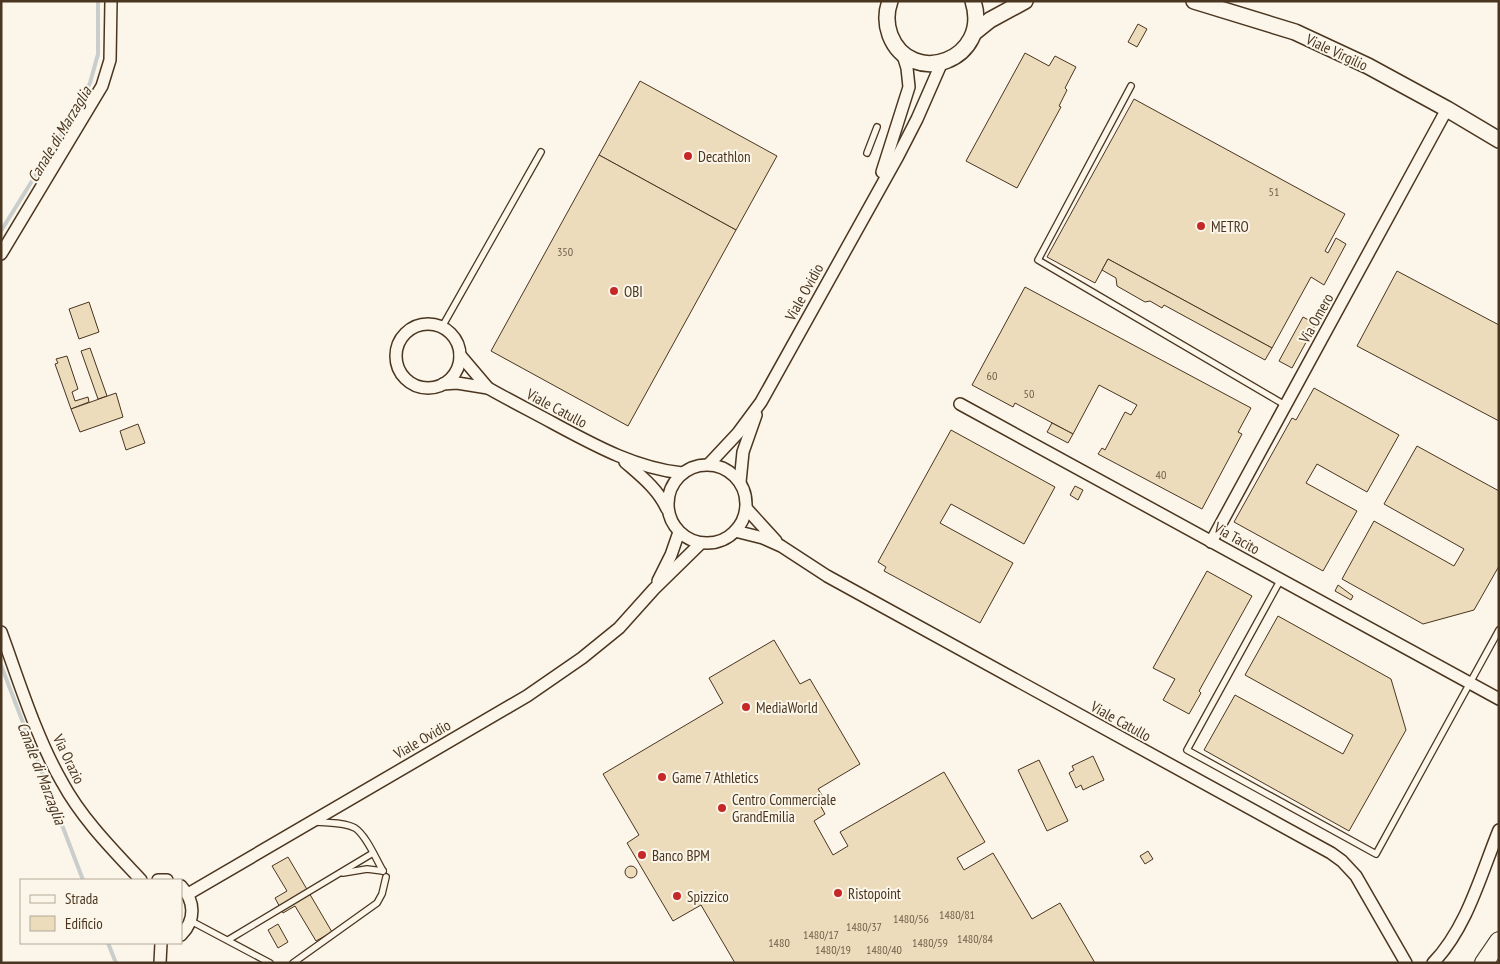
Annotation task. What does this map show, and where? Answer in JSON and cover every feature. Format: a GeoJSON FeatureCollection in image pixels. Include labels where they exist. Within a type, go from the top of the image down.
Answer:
{"type":"FeatureCollection","features":[{"type":"Feature","properties":{"kind":"main road"},"geometry":{"type":"LineString","coordinates":[[1484,963],[1499,941]]}},
{"type":"Feature","properties":{"kind":"street"},"geometry":{"type":"LineString","coordinates":[[1,254],[102,86],[110,60],[111,1]]}},
{"type":"Feature","properties":{"kind":"street"},"geometry":{"type":"LineString","coordinates":[[890,1],[886,16],[892,40],[902,52],[921,62],[942,62],[953,58],[970,42],[975,32],[976,16],[973,1]]}},
{"type":"Feature","properties":{"kind":"street"},"geometry":{"type":"LineString","coordinates":[[975,32],[990,20],[1025,1]]}},
{"type":"Feature","properties":{"kind":"street","name":"Viale Virgilio"},"geometry":{"type":"LineString","coordinates":[[1194,1],[1295,32],[1368,66],[1499,138]]}},
{"type":"Feature","properties":{"kind":"street","name":"Viale Ovidio"},"geometry":{"type":"LineString","coordinates":[[874,198],[908,96],[907,68],[902,52]]}},
{"type":"Feature","properties":{"kind":"street","name":"Viale Ovidio"},"geometry":{"type":"LineString","coordinates":[[709,464],[738,433],[761,402],[917,119],[942,62]]}},
{"type":"Feature","properties":{"kind":"street","name":"Via Omero"},"geometry":{"type":"LineString","coordinates":[[1211,542],[1447,109]]}},
{"type":"Feature","properties":{"kind":"street","name":"Viale Catullo"},"geometry":{"type":"LineString","coordinates":[[488,388],[460,355],[457,342],[453,336],[442,327],[426,324],[411,329],[400,341],[396,356],[401,372],[412,383],[428,387],[458,383],[488,388],[587,441],[614,453],[662,471],[682,473]]}},
{"type":"Feature","properties":{"kind":"street"},"geometry":{"type":"LineString","coordinates":[[443,384],[456,372],[460,355]]}},
{"type":"Feature","properties":{"kind":"street","name":"Viale Ovidio"},"geometry":{"type":"LineString","coordinates":[[740,482],[743,452],[761,402]]}},
{"type":"Feature","properties":{"kind":"street","name":"Via Tacito"},"geometry":{"type":"LineString","coordinates":[[960,404],[1499,699]]}},
{"type":"Feature","properties":{"kind":"street","name":"Viale Catullo"},"geometry":{"type":"LineString","coordinates":[[614,453],[662,497],[667,509]]}},
{"type":"Feature","properties":{"kind":"street"},"geometry":{"type":"LineString","coordinates":[[709,464],[727,470],[740,482],[745,494],[746,508],[743,520],[735,531],[725,539],[713,543],[701,543],[689,539],[679,532],[671,521],[667,509],[667,499],[675,480],[682,473],[700,465],[709,464]]}},
{"type":"Feature","properties":{"kind":"street","name":"Viale Catullo"},"geometry":{"type":"LineString","coordinates":[[746,508],[781,546]]}},
{"type":"Feature","properties":{"kind":"street","name":"Viale Catullo"},"geometry":{"type":"LineString","coordinates":[[735,531],[763,538],[781,546],[826,576],[1331,853],[1356,876],[1406,963]]}},
{"type":"Feature","properties":{"kind":"street","name":"Viale Ovidio"},"geometry":{"type":"LineString","coordinates":[[654,589],[679,532]]}},
{"type":"Feature","properties":{"kind":"street","name":"Viale Ovidio"},"geometry":{"type":"LineString","coordinates":[[185,890],[309,822],[527,696],[558,676],[619,628],[654,589],[701,543]]}},
{"type":"Feature","properties":{"kind":"street","name":"Via Orazio"},"geometry":{"type":"LineString","coordinates":[[1,632],[34,719],[61,781],[70,796],[93,825],[140,879]]}},
{"type":"Feature","properties":{"kind":"street"},"geometry":{"type":"LineString","coordinates":[[1433,963],[1444,952],[1461,921],[1499,830]]}},
{"type":"Feature","properties":{"kind":"street"},"geometry":{"type":"LineString","coordinates":[[182,933],[187,929],[193,911],[192,902],[185,890]]}},
{"type":"Feature","properties":{"kind":"street"},"geometry":{"type":"LineString","coordinates":[[160,963],[161,944]]}},
{"type":"Feature","properties":{"kind":"lane"},"geometry":{"type":"LineString","coordinates":[[1130,86],[1038,260],[1285,405]]}},
{"type":"Feature","properties":{"kind":"lane"},"geometry":{"type":"LineString","coordinates":[[867,153],[877,126]]}},
{"type":"Feature","properties":{"kind":"lane"},"geometry":{"type":"LineString","coordinates":[[442,327],[541,152]]}},
{"type":"Feature","properties":{"kind":"lane"},"geometry":{"type":"LineString","coordinates":[[1281,580],[1187,750],[1376,854],[1499,630]]}},
{"type":"Feature","properties":{"kind":"lane"},"geometry":{"type":"LineString","coordinates":[[309,822],[333,823],[355,828],[363,837],[383,871],[367,869],[340,873]]}},
{"type":"Feature","properties":{"kind":"lane"},"geometry":{"type":"LineString","coordinates":[[228,940],[373,854]]}},
{"type":"Feature","properties":{"kind":"lane"},"geometry":{"type":"LineString","coordinates":[[292,963],[377,903],[382,894],[386,877]]}},
{"type":"Feature","properties":{"kind":"lane"},"geometry":{"type":"LineString","coordinates":[[191,920],[270,963]]}},
{"type":"Feature","properties":{"kind":"building"},"geometry":{"type":"Polygon","coordinates":[[[1138,24],[1147,29],[1137,47],[1128,42],[1138,24]]]}},
{"type":"Feature","properties":{"kind":"building"},"geometry":{"type":"Polygon","coordinates":[[[1025,53],[1049,66],[1055,56],[1076,67],[1065,88],[1067,90],[1059,106],[1061,107],[1017,188],[966,161],[1025,53]]]}},
{"type":"Feature","properties":{"kind":"building","name":"Decathlon"},"geometry":{"type":"Polygon","coordinates":[[[640,81],[777,156],[736,230],[599,155],[640,81]]]}},
{"type":"Feature","properties":{"kind":"building","name":"METRO"},"geometry":{"type":"Polygon","coordinates":[[[1134,99],[1345,214],[1325,251],[1328,253],[1336,238],[1346,244],[1324,285],[1311,277],[1272,348],[1108,259],[1095,283],[1047,257],[1134,99]]]}},
{"type":"Feature","properties":{"kind":"building","name":"OBI"},"geometry":{"type":"Polygon","coordinates":[[[599,155],[736,230],[628,426],[491,351],[599,155]]]}},
{"type":"Feature","properties":{"kind":"building"},"geometry":{"type":"Polygon","coordinates":[[[1108,259],[1272,348],[1265,360],[1164,305],[1162,308],[1150,301],[1145,302],[1117,286],[1116,278],[1102,270],[1108,259]]]}},
{"type":"Feature","properties":{"kind":"building"},"geometry":{"type":"Polygon","coordinates":[[[1397,271],[1499,325],[1499,421],[1357,346],[1397,271]]]}},
{"type":"Feature","properties":{"kind":"building"},"geometry":{"type":"Polygon","coordinates":[[[1025,287],[1251,408],[1238,432],[1242,434],[1202,509],[1098,454],[1102,448],[1105,450],[1125,412],[1131,415],[1137,405],[1099,385],[1073,434],[1015,403],[1013,407],[972,385],[1025,287]]]}},
{"type":"Feature","properties":{"kind":"building"},"geometry":{"type":"Polygon","coordinates":[[[89,302],[99,332],[79,339],[69,309],[89,302]]]}},
{"type":"Feature","properties":{"kind":"building"},"geometry":{"type":"Polygon","coordinates":[[[1303,317],[1316,324],[1292,368],[1279,361],[1303,317]]]}},
{"type":"Feature","properties":{"kind":"building"},"geometry":{"type":"Polygon","coordinates":[[[90,348],[107,396],[98,399],[81,351],[90,348]]]}},
{"type":"Feature","properties":{"kind":"building"},"geometry":{"type":"Polygon","coordinates":[[[67,356],[78,389],[72,392],[75,401],[88,397],[89,402],[71,409],[55,364],[58,363],[56,359],[67,356]]]}},
{"type":"Feature","properties":{"kind":"building"},"geometry":{"type":"Polygon","coordinates":[[[1314,388],[1399,435],[1367,492],[1317,464],[1306,483],[1357,511],[1323,571],[1234,522],[1292,418],[1296,420],[1314,388]]]}},
{"type":"Feature","properties":{"kind":"building"},"geometry":{"type":"Polygon","coordinates":[[[116,393],[123,417],[80,432],[71,409],[116,393]]]}},
{"type":"Feature","properties":{"kind":"building"},"geometry":{"type":"Polygon","coordinates":[[[1052,423],[1073,434],[1068,443],[1047,432],[1052,423]]]}},
{"type":"Feature","properties":{"kind":"building"},"geometry":{"type":"Polygon","coordinates":[[[138,424],[145,443],[126,450],[120,431],[138,424]]]}},
{"type":"Feature","properties":{"kind":"building"},"geometry":{"type":"Polygon","coordinates":[[[951,430],[1055,487],[1024,544],[951,504],[940,523],[1013,563],[980,623],[884,571],[886,567],[878,562],[951,430]]]}},
{"type":"Feature","properties":{"kind":"building"},"geometry":{"type":"Polygon","coordinates":[[[1417,446],[1499,491],[1499,566],[1474,610],[1423,624],[1342,579],[1374,521],[1454,566],[1464,549],[1384,504],[1417,446]]]}},
{"type":"Feature","properties":{"kind":"building"},"geometry":{"type":"Polygon","coordinates":[[[1075,486],[1083,490],[1078,500],[1070,495],[1075,486]]]}},
{"type":"Feature","properties":{"kind":"building"},"geometry":{"type":"Polygon","coordinates":[[[1207,571],[1252,596],[1199,691],[1201,693],[1189,714],[1163,700],[1175,679],[1153,668],[1207,571]]]}},
{"type":"Feature","properties":{"kind":"building"},"geometry":{"type":"Polygon","coordinates":[[[1338,585],[1353,596],[1351,600],[1335,591],[1338,585]]]}},
{"type":"Feature","properties":{"kind":"building"},"geometry":{"type":"Polygon","coordinates":[[[1278,616],[1391,679],[1406,730],[1349,831],[1204,750],[1235,695],[1343,754],[1353,735],[1245,675],[1278,616]]]}},
{"type":"Feature","properties":{"kind":"building","name":"Centro Commerciale GrandEmilia"},"geometry":{"type":"Polygon","coordinates":[[[774,640],[800,684],[810,679],[860,764],[818,789],[824,798],[818,801],[825,814],[814,821],[833,855],[848,846],[840,832],[944,772],[985,842],[957,858],[964,870],[993,853],[1032,919],[1060,903],[1095,963],[735,963],[701,905],[673,921],[627,843],[639,835],[603,774],[723,703],[709,678],[774,640]]]}},
{"type":"Feature","properties":{"kind":"building"},"geometry":{"type":"Polygon","coordinates":[[[1093,756],[1104,780],[1083,790],[1081,785],[1076,788],[1069,773],[1074,770],[1072,766],[1093,756]]]}},
{"type":"Feature","properties":{"kind":"building"},"geometry":{"type":"Polygon","coordinates":[[[1039,760],[1068,821],[1047,831],[1018,770],[1039,760]]]}},
{"type":"Feature","properties":{"kind":"building"},"geometry":{"type":"Polygon","coordinates":[[[1148,851],[1153,859],[1145,864],[1140,856],[1148,851]]]}},
{"type":"Feature","properties":{"kind":"building"},"geometry":{"type":"Polygon","coordinates":[[[288,857],[332,932],[316,941],[295,906],[283,913],[275,898],[287,891],[272,866],[288,857]]]}},
{"type":"Feature","properties":{"kind":"building"},"geometry":{"type":"Polygon","coordinates":[[[629,866],[633,866],[637,872],[633,878],[629,878],[625,874],[625,870],[629,866]]]}},
{"type":"Feature","properties":{"kind":"building"},"geometry":{"type":"Polygon","coordinates":[[[278,924],[288,942],[278,948],[268,930],[278,924]]]}},
{"type":"Feature","properties":{"kind":"waterway","name":"Canale di Marzaglia"},"geometry":{"type":"LineString","coordinates":[[1,231],[81,102],[90,83],[98,54],[98,1]]}},
{"type":"Feature","properties":{"kind":"waterway","name":"Canale di Marzaglia"},"geometry":{"type":"LineString","coordinates":[[1,665],[83,879]]}},
{"type":"Feature","properties":{"kind":"waterway","name":"Canale di Marzaglia"},"geometry":{"type":"LineString","coordinates":[[108,944],[116,963]]}},
{"type":"Feature","properties":{"kind":"place","name":"Decathlon"},"geometry":{"type":"Point","coordinates":[688,156]}},
{"type":"Feature","properties":{"kind":"place","name":"METRO"},"geometry":{"type":"Point","coordinates":[1201,226]}},
{"type":"Feature","properties":{"kind":"place","name":"OBI"},"geometry":{"type":"Point","coordinates":[614,291]}},
{"type":"Feature","properties":{"kind":"place","name":"MediaWorld"},"geometry":{"type":"Point","coordinates":[746,707]}},
{"type":"Feature","properties":{"kind":"place","name":"Game 7 Athletics"},"geometry":{"type":"Point","coordinates":[662,777]}},
{"type":"Feature","properties":{"kind":"place","name":"Centro Commerciale GrandEmilia"},"geometry":{"type":"Point","coordinates":[722,808]}},
{"type":"Feature","properties":{"kind":"place","name":"Banco BPM"},"geometry":{"type":"Point","coordinates":[642,855]}},
{"type":"Feature","properties":{"kind":"place","name":"Ristopoint"},"geometry":{"type":"Point","coordinates":[838,893]}},
{"type":"Feature","properties":{"kind":"place","name":"Spizzico"},"geometry":{"type":"Point","coordinates":[677,896]}}]}
